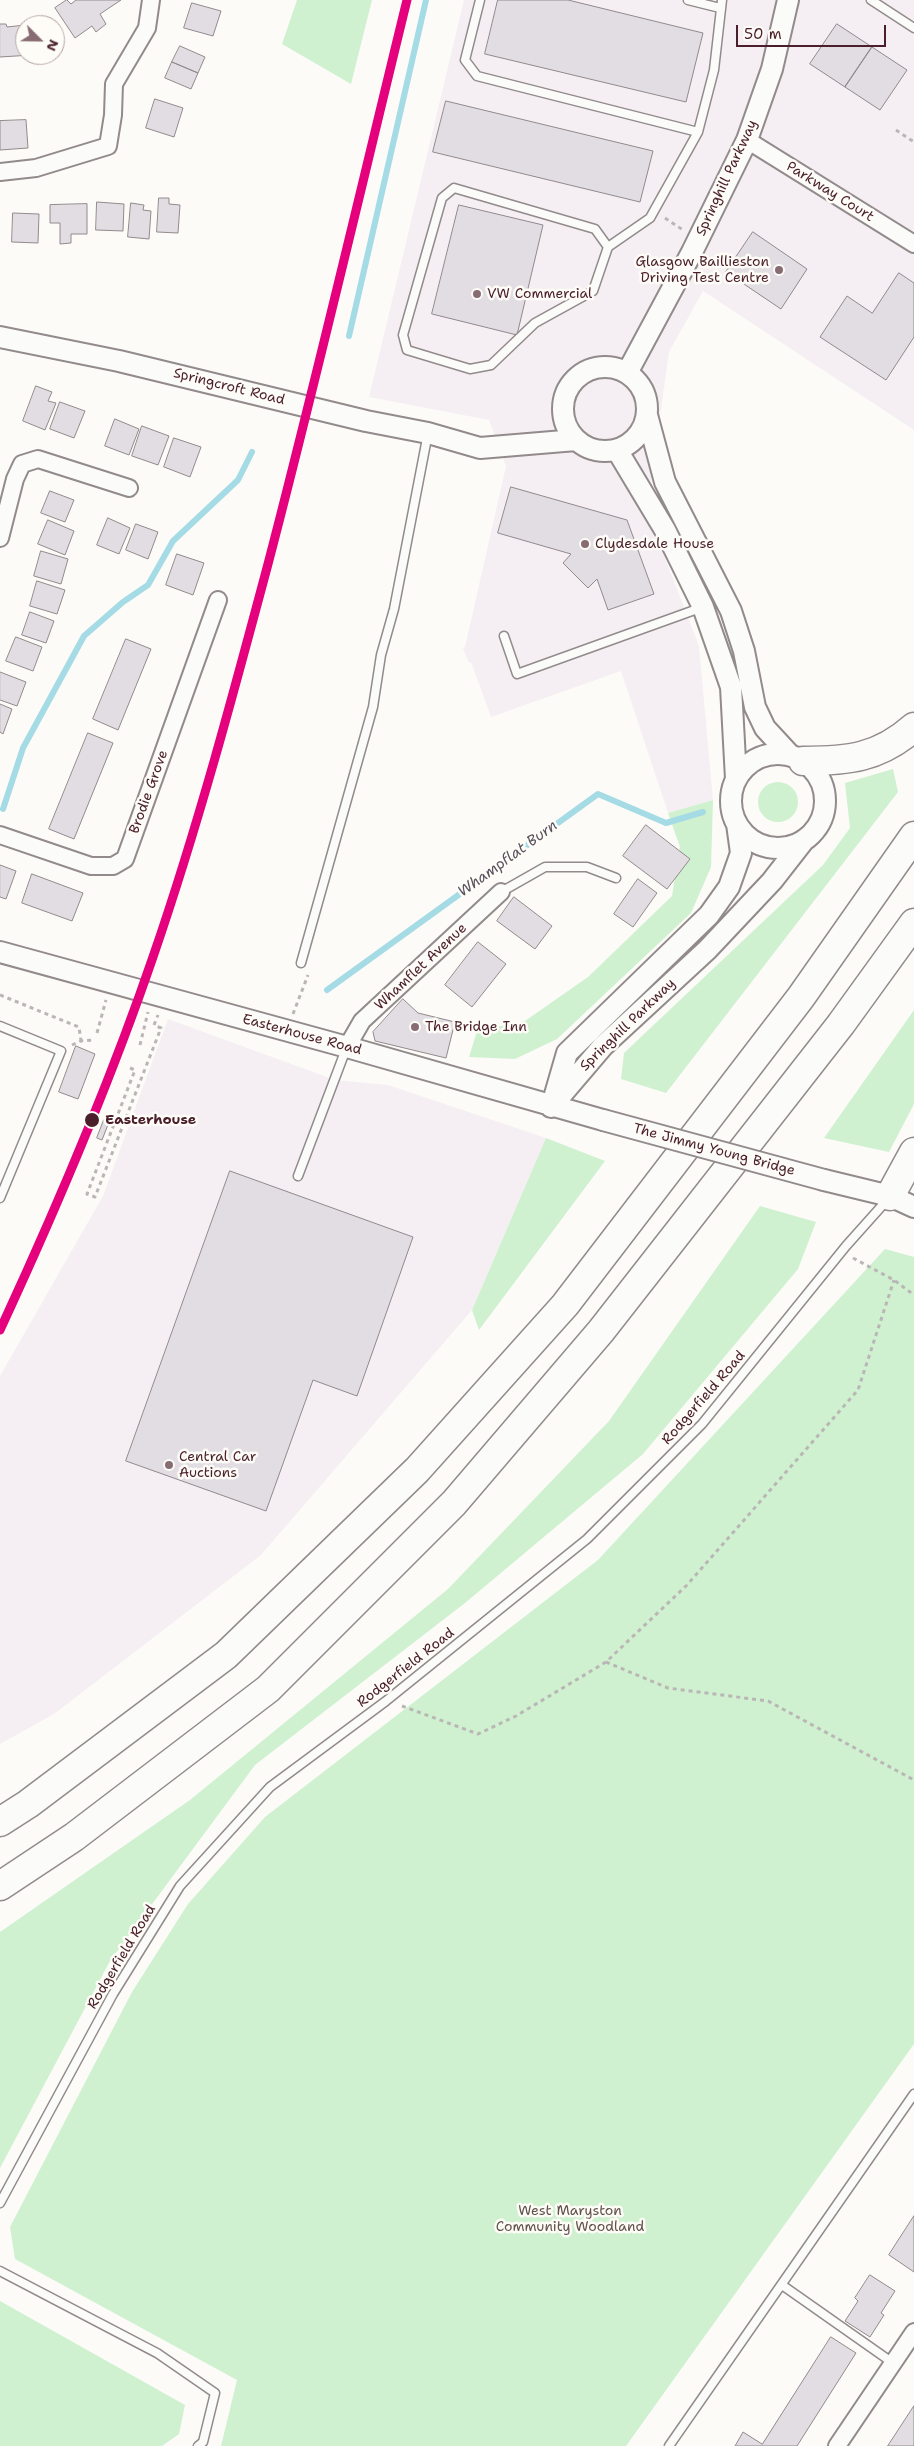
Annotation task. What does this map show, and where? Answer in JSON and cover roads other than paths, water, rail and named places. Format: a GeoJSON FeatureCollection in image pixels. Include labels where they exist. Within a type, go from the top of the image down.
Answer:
{"type":"FeatureCollection","features":[{"type":"Feature","properties":{"kind":"highway"},"geometry":{"type":"LineString","coordinates":[[796,757],[856,759],[900,740],[914,727]]}},
{"type":"Feature","properties":{"kind":"highway"},"geometry":{"type":"LineString","coordinates":[[0,1822],[28,1804],[226,1655],[417,1470],[565,1305],[801,997],[914,836]]}},
{"type":"Feature","properties":{"kind":"highway"},"geometry":{"type":"LineString","coordinates":[[0,1886],[74,1837],[268,1689],[454,1503],[601,1331],[835,1032],[914,923]]}},
{"type":"Feature","properties":{"kind":"highway"},"geometry":{"type":"LineString","coordinates":[[902,1202],[914,1152]]}},
{"type":"Feature","properties":{"kind":"street"},"geometry":{"type":"LineString","coordinates":[[0,172],[36,168],[108,146],[114,115],[114,84],[147,28],[151,0]]}},
{"type":"Feature","properties":{"kind":"street","name":"Springhill Parkway"},"geometry":{"type":"LineString","coordinates":[[627,373],[698,240],[747,140],[772,69],[788,0]]}},
{"type":"Feature","properties":{"kind":"street","name":"Parkway Court"},"geometry":{"type":"LineString","coordinates":[[747,140],[914,244]]}},
{"type":"Feature","properties":{"kind":"street","name":"Springcroft Road"},"geometry":{"type":"LineString","coordinates":[[0,337],[118,361],[366,421],[428,433],[480,448],[576,440]]}},
{"type":"Feature","properties":{"kind":"street"},"geometry":{"type":"LineString","coordinates":[[601,367],[614,368],[627,373],[643,391],[647,402],[647,415],[644,426],[637,437],[628,445],[617,450],[595,450],[576,440],[568,429],[564,416],[564,402],[568,390],[576,379],[588,371],[601,367]]}},
{"type":"Feature","properties":{"kind":"street","name":"Springhill Parkway"},"geometry":{"type":"LineString","coordinates":[[551,1107],[603,1046],[707,950],[772,880],[804,840],[816,830],[823,816],[825,800],[823,785],[815,771],[796,757],[765,728],[756,707],[744,651],[730,611],[665,482],[647,415]]}},
{"type":"Feature","properties":{"kind":"street","name":"Springhill Parkway"},"geometry":{"type":"LineString","coordinates":[[551,1107],[567,1053],[709,915],[729,887],[741,853],[737,824],[731,810],[731,794],[736,779],[731,687],[702,607],[665,530],[617,450]]}},
{"type":"Feature","properties":{"kind":"street"},"geometry":{"type":"LineString","coordinates":[[0,538],[15,479],[22,464],[38,459],[129,488]]}},
{"type":"Feature","properties":{"kind":"street","name":"Brodie Grove"},"geometry":{"type":"LineString","coordinates":[[0,835],[91,866],[112,866],[125,859],[218,600]]}},
{"type":"Feature","properties":{"kind":"street"},"geometry":{"type":"LineString","coordinates":[[736,779],[745,766],[758,758],[773,754],[796,757]]}},
{"type":"Feature","properties":{"kind":"street"},"geometry":{"type":"LineString","coordinates":[[737,824],[746,836],[767,846],[790,847],[804,840]]}},
{"type":"Feature","properties":{"kind":"street","name":"Whamflet Avenue"},"geometry":{"type":"LineString","coordinates":[[347,1047],[362,1021],[501,892]]}},
{"type":"Feature","properties":{"kind":"street","name":"Easterhouse Road"},"geometry":{"type":"LineString","coordinates":[[0,952],[287,1030],[551,1107],[603,1120]]}},
{"type":"Feature","properties":{"kind":"street","name":"The Jimmy Young Bridge"},"geometry":{"type":"LineString","coordinates":[[603,1120],[902,1202]]}},
{"type":"Feature","properties":{"kind":"street"},"geometry":{"type":"LineString","coordinates":[[837,2446],[914,2332]]}},
{"type":"Feature","properties":{"kind":"lane"},"geometry":{"type":"LineString","coordinates":[[480,0],[465,60],[477,76],[698,132]]}},
{"type":"Feature","properties":{"kind":"lane"},"geometry":{"type":"LineString","coordinates":[[608,247],[595,229],[454,188],[442,198],[403,336],[407,350],[470,369],[490,365],[536,323],[593,291],[608,247],[650,218],[698,132],[714,70],[721,4],[688,0]]}},
{"type":"Feature","properties":{"kind":"lane"},"geometry":{"type":"LineString","coordinates":[[871,0],[914,28]]}},
{"type":"Feature","properties":{"kind":"lane"},"geometry":{"type":"LineString","coordinates":[[301,963],[373,707],[381,655],[394,609],[428,433]]}},
{"type":"Feature","properties":{"kind":"lane"},"geometry":{"type":"LineString","coordinates":[[504,636],[517,674],[702,607]]}},
{"type":"Feature","properties":{"kind":"lane"},"geometry":{"type":"LineString","coordinates":[[501,892],[545,867],[586,867],[616,878]]}},
{"type":"Feature","properties":{"kind":"lane"},"geometry":{"type":"LineString","coordinates":[[0,1026],[61,1051],[0,1198]]}},
{"type":"Feature","properties":{"kind":"lane"},"geometry":{"type":"LineString","coordinates":[[298,1176],[347,1047]]}},
{"type":"Feature","properties":{"kind":"lane","name":"Rodgerfield Road"},"geometry":{"type":"LineString","coordinates":[[0,2203],[113,1994],[180,1886],[270,1787],[386,1701],[587,1539],[702,1424],[841,1252],[902,1202]]}},
{"type":"Feature","properties":{"kind":"lane"},"geometry":{"type":"LineString","coordinates":[[669,2446],[914,2094]]}},
{"type":"Feature","properties":{"kind":"lane"},"geometry":{"type":"LineString","coordinates":[[0,2272],[156,2353],[215,2393],[203,2442],[198,2446]]}},
{"type":"Feature","properties":{"kind":"lane"},"geometry":{"type":"LineString","coordinates":[[782,2285],[893,2363]]}},
{"type":"Feature","properties":{"kind":"waterway"},"geometry":{"type":"LineString","coordinates":[[349,336],[426,0]]}},
{"type":"Feature","properties":{"kind":"waterway"},"geometry":{"type":"LineString","coordinates":[[3,809],[23,748],[84,636],[123,602],[148,585],[173,541],[238,480],[252,452]]}},
{"type":"Feature","properties":{"kind":"waterway","name":"Whampflat Burn"},"geometry":{"type":"LineString","coordinates":[[327,990],[598,794],[666,823],[703,812]]}},
{"type":"Feature","properties":{"kind":"place","name":"Glasgow Baillieston Driving Test Centre"},"geometry":{"type":"Point","coordinates":[779,270]}},
{"type":"Feature","properties":{"kind":"place","name":"VW Commercial"},"geometry":{"type":"Point","coordinates":[477,294]}},
{"type":"Feature","properties":{"kind":"place","name":"Clydesdale House"},"geometry":{"type":"Point","coordinates":[585,544]}},
{"type":"Feature","properties":{"kind":"place","name":"The Bridge Inn"},"geometry":{"type":"Point","coordinates":[415,1027]}},
{"type":"Feature","properties":{"kind":"place","name":"Easterhouse"},"geometry":{"type":"Point","coordinates":[92,1120]}},
{"type":"Feature","properties":{"kind":"place","name":"Central Car Auctions"},"geometry":{"type":"Point","coordinates":[169,1465]}},
{"type":"Feature","properties":{"kind":"park label","name":"West Maryston Community Woodland"},"geometry":{"type":"Point","coordinates":[570,2220]}}]}
